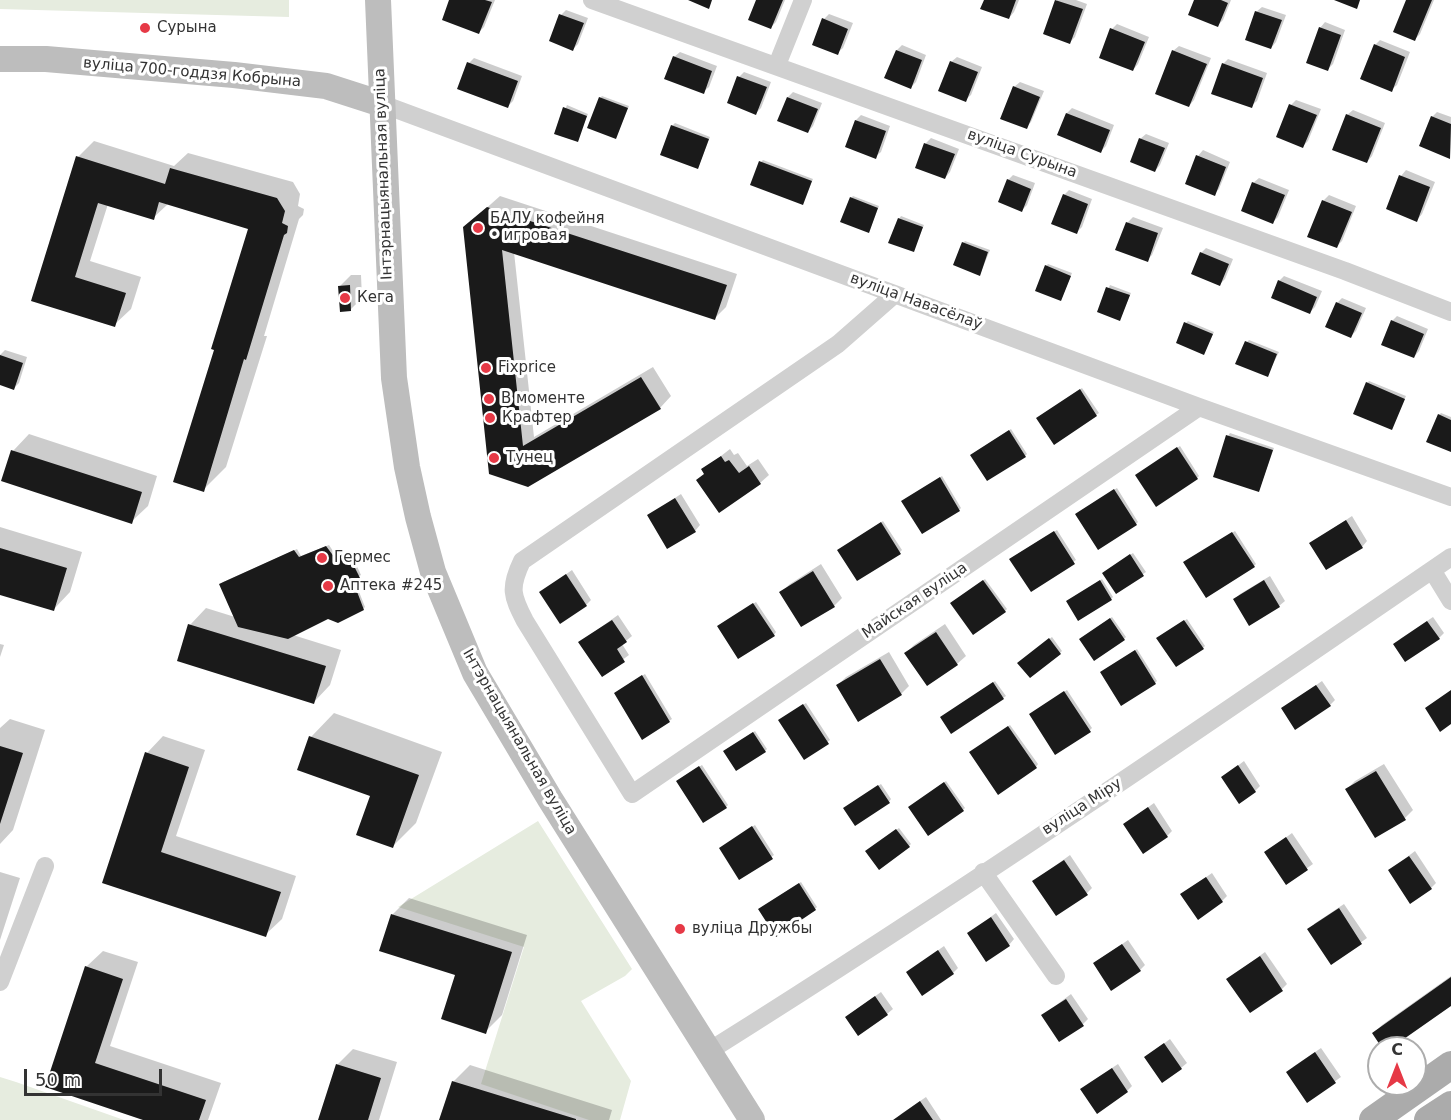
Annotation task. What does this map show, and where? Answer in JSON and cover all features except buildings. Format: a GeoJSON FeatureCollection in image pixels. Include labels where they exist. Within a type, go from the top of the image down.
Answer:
{"type":"FeatureCollection","features":[{"type":"Feature","properties":{"kind":"main road","name":"Інтэрнацыянальная вуліца"},"geometry":{"type":"LineString","coordinates":[[378,0],[394,378],[407,467],[433,572],[475,673],[550,799],[752,1120]]}},
{"type":"Feature","properties":{"kind":"main road","name":"вуліца 700-годдзя Кобрына"},"geometry":{"type":"LineString","coordinates":[[0,59],[46,59],[303,83],[326,86],[382,104]]}},
{"type":"Feature","properties":{"kind":"main road"},"geometry":{"type":"LineString","coordinates":[[1373,1120],[1451,1065]]}},
{"type":"Feature","properties":{"kind":"main road"},"geometry":{"type":"LineString","coordinates":[[1428,1120],[1451,1105]]}},
{"type":"Feature","properties":{"kind":"street","name":"вуліца Сурына"},"geometry":{"type":"LineString","coordinates":[[592,0],[1345,271],[1451,312]]}},
{"type":"Feature","properties":{"kind":"street"},"geometry":{"type":"LineString","coordinates":[[777,65],[803,0]]}},
{"type":"Feature","properties":{"kind":"street","name":"вуліца Навасёлаў"},"geometry":{"type":"LineString","coordinates":[[382,104],[1198,407],[1451,497]]}},
{"type":"Feature","properties":{"kind":"street","name":"Майская вуліца"},"geometry":{"type":"LineString","coordinates":[[895,294],[838,344],[522,561],[514,578],[514,599],[525,621],[632,794],[1198,407]]}},
{"type":"Feature","properties":{"kind":"street","name":"вуліца Міру"},"geometry":{"type":"LineString","coordinates":[[709,1051],[1159,756],[1451,557]]}},
{"type":"Feature","properties":{"kind":"street"},"geometry":{"type":"LineString","coordinates":[[1432,570],[1451,601]]}},
{"type":"Feature","properties":{"kind":"street"},"geometry":{"type":"LineString","coordinates":[[0,982],[45,866]]}},
{"type":"Feature","properties":{"kind":"street"},"geometry":{"type":"LineString","coordinates":[[983,872],[1056,976]]}},
{"type":"Feature","properties":{"kind":"shaded area"},"geometry":{"type":"Polygon","coordinates":[[[0,0],[289,0],[289,17],[0,9],[0,0]]]}},
{"type":"Feature","properties":{"kind":"shaded area"},"geometry":{"type":"Polygon","coordinates":[[[538,821],[632,969],[625,976],[581,1001],[631,1081],[620,1120],[589,1120],[481,1084],[524,947],[398,907],[538,821]]]}},
{"type":"Feature","properties":{"kind":"shaded area"},"geometry":{"type":"Polygon","coordinates":[[[0,1077],[16,1082],[124,1120],[0,1120],[0,1077]]]}},
{"type":"Feature","properties":{"kind":"place","name":"Сурына"},"geometry":{"type":"Point","coordinates":[145,28]}},
{"type":"Feature","properties":{"kind":"place","name":"БАЛУ кофейня • игровая"},"geometry":{"type":"Point","coordinates":[478,228]}},
{"type":"Feature","properties":{"kind":"place","name":"Кега"},"geometry":{"type":"Point","coordinates":[345,298]}},
{"type":"Feature","properties":{"kind":"place","name":"Fixprice"},"geometry":{"type":"Point","coordinates":[486,368]}},
{"type":"Feature","properties":{"kind":"place","name":"В моменте"},"geometry":{"type":"Point","coordinates":[489,399]}},
{"type":"Feature","properties":{"kind":"place","name":"Крафтер"},"geometry":{"type":"Point","coordinates":[490,418]}},
{"type":"Feature","properties":{"kind":"place","name":"Тунец"},"geometry":{"type":"Point","coordinates":[494,458]}},
{"type":"Feature","properties":{"kind":"place","name":"Гермес"},"geometry":{"type":"Point","coordinates":[322,558]}},
{"type":"Feature","properties":{"kind":"place","name":"Аптека #245"},"geometry":{"type":"Point","coordinates":[328,586]}},
{"type":"Feature","properties":{"kind":"place","name":"вуліца Дружбы"},"geometry":{"type":"Point","coordinates":[680,929]}}]}
